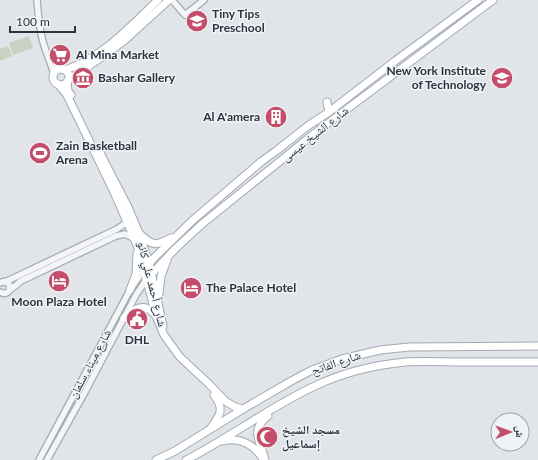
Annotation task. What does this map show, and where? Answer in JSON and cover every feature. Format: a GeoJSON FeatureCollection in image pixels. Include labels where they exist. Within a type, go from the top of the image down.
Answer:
{"type":"FeatureCollection","features":[{"type":"Feature","properties":{"kind":"main road"},"geometry":{"type":"LineString","coordinates":[[158,0],[110,45],[78,65],[57,71],[54,75],[54,81],[58,84],[64,84],[125,40],[169,0]]}},
{"type":"Feature","properties":{"kind":"main road","name":"شارع الشيخ عيسى"},"geometry":{"type":"LineString","coordinates":[[144,270],[149,263],[193,220],[262,161],[478,0]]}},
{"type":"Feature","properties":{"kind":"main road","name":"شارع الشيخ عيسى"},"geometry":{"type":"LineString","coordinates":[[146,280],[175,249],[202,224],[315,133],[492,0]]}},
{"type":"Feature","properties":{"kind":"main road"},"geometry":{"type":"LineString","coordinates":[[63,70],[67,73],[69,78],[68,81]]}},
{"type":"Feature","properties":{"kind":"main road","name":"شارع أحمد علي كانو"},"geometry":{"type":"LineString","coordinates":[[68,81],[68,91],[116,191],[136,242],[156,316],[164,335]]}},
{"type":"Feature","properties":{"kind":"main road","name":"شارع أحمد علي كانو"},"geometry":{"type":"LineString","coordinates":[[58,84],[67,95],[139,233],[152,273],[163,323],[164,335]]}},
{"type":"Feature","properties":{"kind":"main road"},"geometry":{"type":"LineString","coordinates":[[327,102],[329,112]]}},
{"type":"Feature","properties":{"kind":"main road"},"geometry":{"type":"LineString","coordinates":[[139,233],[146,240],[156,244],[180,233]]}},
{"type":"Feature","properties":{"kind":"main road"},"geometry":{"type":"LineString","coordinates":[[130,290],[137,269],[136,242]]}},
{"type":"Feature","properties":{"kind":"main road"},"geometry":{"type":"LineString","coordinates":[[159,305],[161,276],[165,265],[175,249]]}},
{"type":"Feature","properties":{"kind":"main road"},"geometry":{"type":"LineString","coordinates":[[124,318],[140,307],[148,308],[156,316]]}},
{"type":"Feature","properties":{"kind":"main road"},"geometry":{"type":"LineString","coordinates":[[164,335],[180,357],[228,403],[243,409]]}},
{"type":"Feature","properties":{"kind":"main road","name":"شارع الفاتح"},"geometry":{"type":"LineString","coordinates":[[156,460],[175,451],[302,375],[332,363],[366,353],[395,348],[423,346],[538,346]]}},
{"type":"Feature","properties":{"kind":"main road","name":"شارع الفاتح"},"geometry":{"type":"LineString","coordinates":[[186,460],[304,391],[332,378],[354,371],[406,362],[538,362]]}},
{"type":"Feature","properties":{"kind":"main road"},"geometry":{"type":"LineString","coordinates":[[195,372],[220,402],[221,407],[219,415],[209,431]]}},
{"type":"Feature","properties":{"kind":"main road"},"geometry":{"type":"LineString","coordinates":[[264,460],[257,429],[261,421],[280,404]]}},
{"type":"Feature","properties":{"kind":"main road"},"geometry":{"type":"LineString","coordinates":[[217,442],[230,440],[244,442],[256,449],[264,460]]}},
{"type":"Feature","properties":{"kind":"street"},"geometry":{"type":"LineString","coordinates":[[37,0],[42,38],[54,75]]}},
{"type":"Feature","properties":{"kind":"street"},"geometry":{"type":"LineString","coordinates":[[172,0],[185,15],[204,0]]}},
{"type":"Feature","properties":{"kind":"street"},"geometry":{"type":"LineString","coordinates":[[45,48],[54,62],[63,70]]}},
{"type":"Feature","properties":{"kind":"street"},"geometry":{"type":"LineString","coordinates":[[3,282],[117,229],[127,220]]}},
{"type":"Feature","properties":{"kind":"street"},"geometry":{"type":"LineString","coordinates":[[0,292],[7,293],[21,281],[116,236],[125,234],[136,242]]}},
{"type":"Feature","properties":{"kind":"street","name":"شارع ميناء سلمان"},"geometry":{"type":"LineString","coordinates":[[39,460],[130,290],[144,270]]}},
{"type":"Feature","properties":{"kind":"street"},"geometry":{"type":"LineString","coordinates":[[0,276],[3,282],[10,285],[10,290]]}},
{"type":"Feature","properties":{"kind":"street","name":"شارع ميناء سلمان"},"geometry":{"type":"LineString","coordinates":[[47,460],[136,295],[146,280]]}},
{"type":"Feature","properties":{"kind":"green space"},"geometry":{"type":"Polygon","coordinates":[[[29,36],[33,48],[13,55],[9,43],[29,36]]]}},
{"type":"Feature","properties":{"kind":"green space"},"geometry":{"type":"Polygon","coordinates":[[[8,46],[12,56],[0,61],[0,49],[8,46]]]}},
{"type":"Feature","properties":{"kind":"place","name":"Tiny Tips Preschool"},"geometry":{"type":"Point","coordinates":[197,21]}},
{"type":"Feature","properties":{"kind":"place","name":"Al Mina Market"},"geometry":{"type":"Point","coordinates":[60,55]}},
{"type":"Feature","properties":{"kind":"place","name":"Bashar Gallery"},"geometry":{"type":"Point","coordinates":[83,78]}},
{"type":"Feature","properties":{"kind":"place","name":"New York Institute of Technology"},"geometry":{"type":"Point","coordinates":[502,78]}},
{"type":"Feature","properties":{"kind":"place","name":"Al A'amera"},"geometry":{"type":"Point","coordinates":[276,117]}},
{"type":"Feature","properties":{"kind":"place","name":"Zain Basketball Arena"},"geometry":{"type":"Point","coordinates":[40,153]}},
{"type":"Feature","properties":{"kind":"place","name":"Moon Plaza Hotel"},"geometry":{"type":"Point","coordinates":[59,281]}},
{"type":"Feature","properties":{"kind":"place","name":"The Palace Hotel"},"geometry":{"type":"Point","coordinates":[191,288]}},
{"type":"Feature","properties":{"kind":"place","name":"DHL"},"geometry":{"type":"Point","coordinates":[137,319]}},
{"type":"Feature","properties":{"kind":"place","name":"مسجد الشيخ إسماعيل"},"geometry":{"type":"Point","coordinates":[267,437]}}]}
